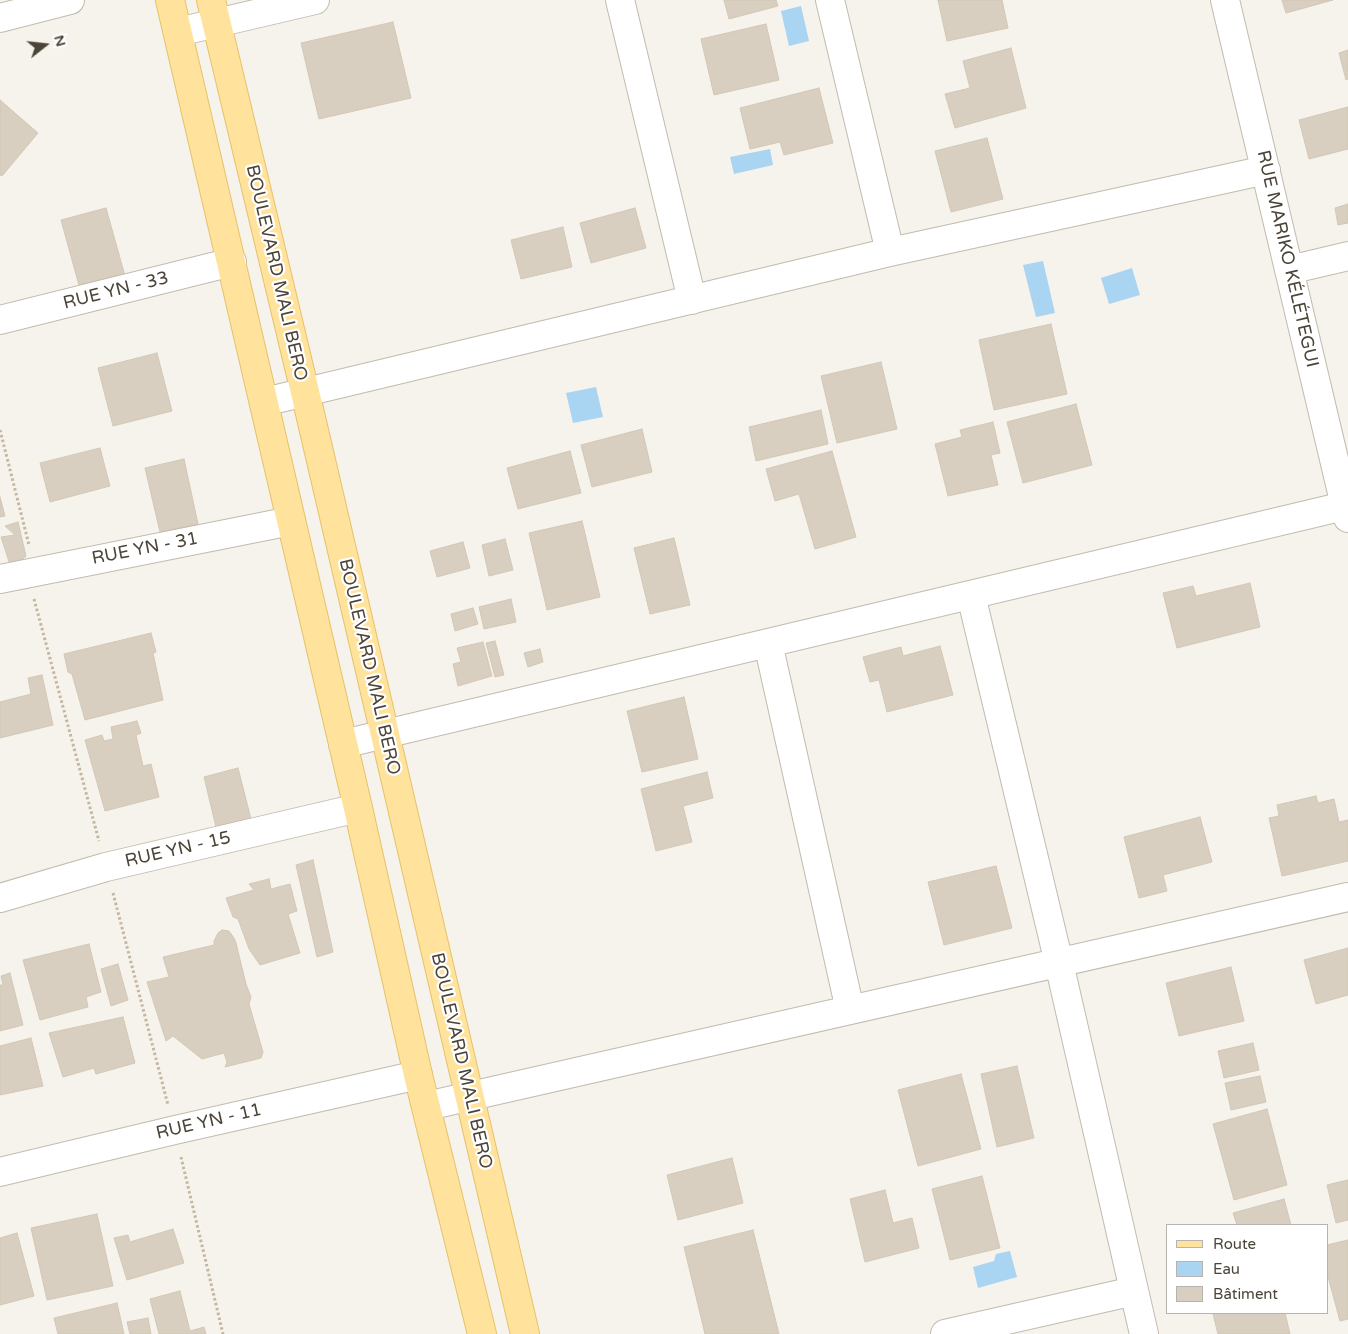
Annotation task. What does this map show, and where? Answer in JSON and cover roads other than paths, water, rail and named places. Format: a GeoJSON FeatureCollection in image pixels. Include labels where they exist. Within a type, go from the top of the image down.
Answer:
{"type":"FeatureCollection","features":[{"type":"Feature","properties":{"kind":"main road"},"geometry":{"type":"LineString","coordinates":[[170,0],[358,808],[418,1075],[482,1334]]}},
{"type":"Feature","properties":{"kind":"main road","name":"BOULEVARD MALI BERO"},"geometry":{"type":"LineString","coordinates":[[214,12],[305,392],[525,1334]]}},
{"type":"Feature","properties":{"kind":"street"},"geometry":{"type":"LineString","coordinates":[[0,18],[70,0]]}},
{"type":"Feature","properties":{"kind":"street"},"geometry":{"type":"LineString","coordinates":[[178,32],[214,12],[315,0]]}},
{"type":"Feature","properties":{"kind":"street"},"geometry":{"type":"LineString","coordinates":[[620,0],[692,300]]}},
{"type":"Feature","properties":{"kind":"street"},"geometry":{"type":"LineString","coordinates":[[830,0],[890,252]]}},
{"type":"Feature","properties":{"kind":"street","name":"RUE MARIKO KÉLÉTEGUI"},"geometry":{"type":"LineString","coordinates":[[1226,0],[1347,510]]}},
{"type":"Feature","properties":{"kind":"street"},"geometry":{"type":"LineString","coordinates":[[264,402],[890,252],[1266,170]]}},
{"type":"Feature","properties":{"kind":"street"},"geometry":{"type":"LineString","coordinates":[[1289,270],[1348,256]]}},
{"type":"Feature","properties":{"kind":"street","name":"RUE YN - 33"},"geometry":{"type":"LineString","coordinates":[[0,320],[232,262]]}},
{"type":"Feature","properties":{"kind":"street"},"geometry":{"type":"LineString","coordinates":[[343,744],[971,595],[1347,510]]}},
{"type":"Feature","properties":{"kind":"street","name":"RUE YN - 31"},"geometry":{"type":"LineString","coordinates":[[0,579],[291,520]]}},
{"type":"Feature","properties":{"kind":"street"},"geometry":{"type":"LineString","coordinates":[[971,595],[1059,963],[1144,1334]]}},
{"type":"Feature","properties":{"kind":"street"},"geometry":{"type":"LineString","coordinates":[[768,643],[850,1010]]}},
{"type":"Feature","properties":{"kind":"street","name":"RUE YN - 15"},"geometry":{"type":"LineString","coordinates":[[0,898],[106,867],[358,808]]}},
{"type":"Feature","properties":{"kind":"street"},"geometry":{"type":"LineString","coordinates":[[427,1106],[1348,897]]}},
{"type":"Feature","properties":{"kind":"street","name":"RUE YN - 11"},"geometry":{"type":"LineString","coordinates":[[0,1172],[418,1075]]}},
{"type":"Feature","properties":{"kind":"street"},"geometry":{"type":"LineString","coordinates":[[945,1334],[1134,1291]]}},
{"type":"Feature","properties":{"kind":"water"},"geometry":{"type":"Polygon","coordinates":[[[801,6],[809,41],[789,46],[781,11],[801,6]]]}},
{"type":"Feature","properties":{"kind":"water"},"geometry":{"type":"Polygon","coordinates":[[[770,149],[773,165],[734,174],[730,157],[770,149]]]}},
{"type":"Feature","properties":{"kind":"water"},"geometry":{"type":"Polygon","coordinates":[[[1043,261],[1055,313],[1036,317],[1023,265],[1043,261]]]}},
{"type":"Feature","properties":{"kind":"water"},"geometry":{"type":"Polygon","coordinates":[[[1132,268],[1140,295],[1109,304],[1101,278],[1132,268]]]}},
{"type":"Feature","properties":{"kind":"water"},"geometry":{"type":"Polygon","coordinates":[[[596,387],[603,417],[573,423],[566,393],[596,387]]]}},
{"type":"Feature","properties":{"kind":"water"},"geometry":{"type":"Polygon","coordinates":[[[1010,1251],[1017,1277],[978,1288],[973,1267],[994,1261],[996,1254],[1010,1251]]]}}]}
